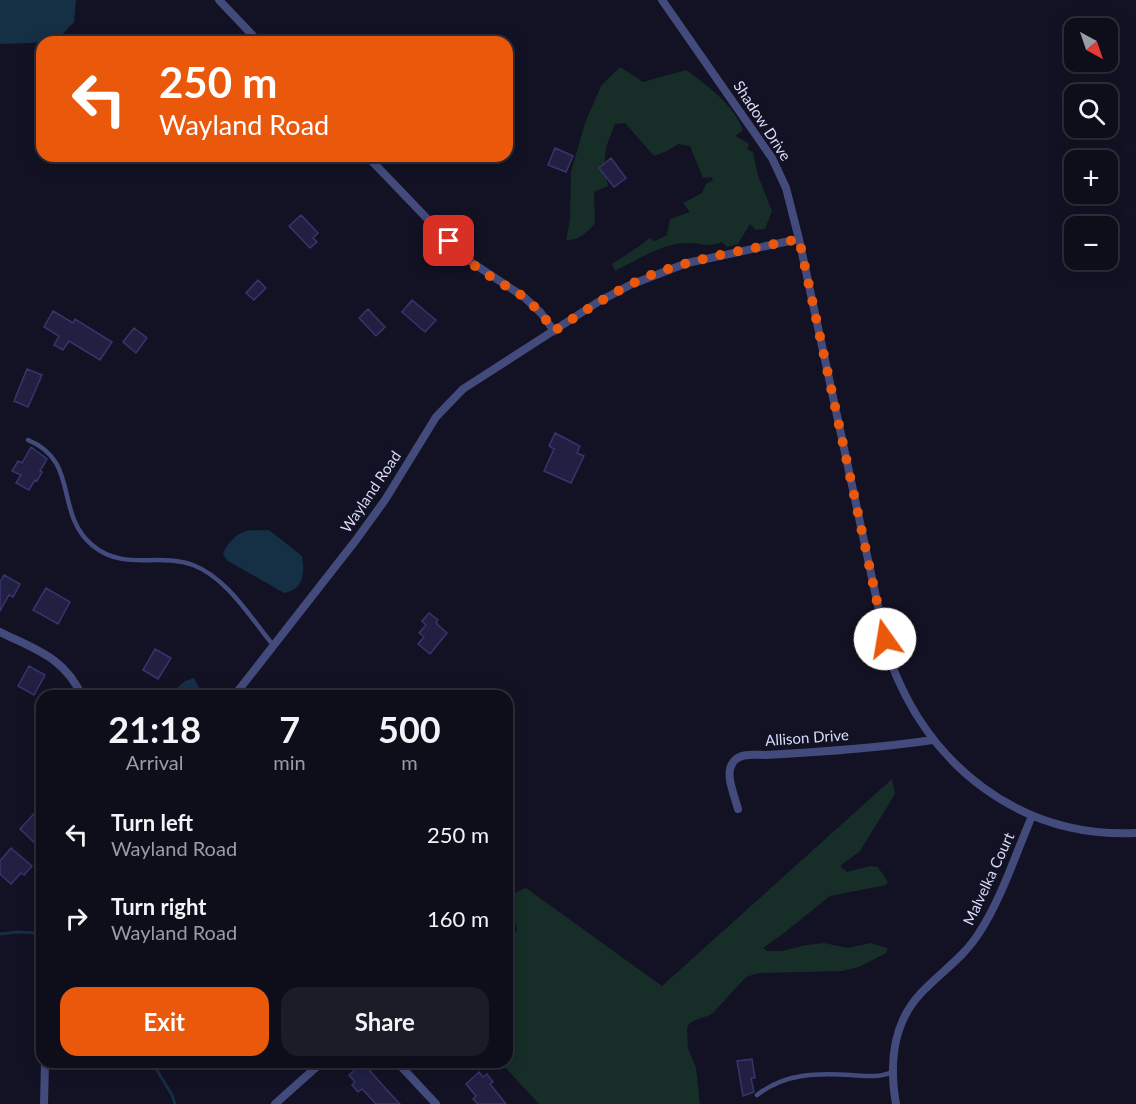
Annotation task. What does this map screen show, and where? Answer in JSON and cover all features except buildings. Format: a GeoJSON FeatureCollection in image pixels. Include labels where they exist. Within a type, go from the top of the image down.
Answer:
{"type":"FeatureCollection","features":[{"type":"Feature","properties":{"kind":"street"},"geometry":{"type":"LineString","coordinates":[[219,0],[253,36]]}},
{"type":"Feature","properties":{"kind":"street","name":"Shadow Drive"},"geometry":{"type":"LineString","coordinates":[[662,0],[772,158],[786,188],[889,657],[906,699],[933,740],[966,775],[987,790],[1032,816],[1079,829],[1104,833],[1136,833]]}},
{"type":"Feature","properties":{"kind":"street"},"geometry":{"type":"LineString","coordinates":[[374,162],[465,258],[524,297],[541,313],[554,331]]}},
{"type":"Feature","properties":{"kind":"street","name":"Wayland Road"},"geometry":{"type":"LineString","coordinates":[[239,690],[385,500],[436,417],[463,389],[598,302],[658,273],[687,263],[799,239]]}},
{"type":"Feature","properties":{"kind":"street"},"geometry":{"type":"LineString","coordinates":[[0,632],[57,661],[74,680],[79,690]]}},
{"type":"Feature","properties":{"kind":"street","name":"Allison Drive"},"geometry":{"type":"LineString","coordinates":[[738,809],[729,772],[732,763],[741,756],[898,745],[933,740]]}},
{"type":"Feature","properties":{"kind":"street","name":"Malvelka Court"},"geometry":{"type":"LineString","coordinates":[[896,1104],[892,1058],[902,1023],[922,992],[952,966],[980,932],[1032,816]]}},
{"type":"Feature","properties":{"kind":"street"},"geometry":{"type":"LineString","coordinates":[[44,1104],[45,1068]]}},
{"type":"Feature","properties":{"kind":"street"},"geometry":{"type":"LineString","coordinates":[[275,1104],[315,1068]]}},
{"type":"Feature","properties":{"kind":"street"},"geometry":{"type":"LineString","coordinates":[[403,1068],[436,1104]]}},
{"type":"Feature","properties":{"kind":"lane"},"geometry":{"type":"LineString","coordinates":[[28,440],[43,446],[58,465],[76,525],[92,545],[116,558],[141,562],[183,562],[206,572],[229,592],[273,645]]}},
{"type":"Feature","properties":{"kind":"lane"},"geometry":{"type":"LineString","coordinates":[[757,1095],[781,1081],[806,1074],[876,1077],[892,1072]]}},
{"type":"Feature","properties":{"kind":"green space"},"geometry":{"type":"Polygon","coordinates":[[[620,67],[643,82],[686,70],[727,104],[743,130],[735,136],[748,143],[747,149],[753,152],[758,176],[772,211],[765,229],[756,230],[750,224],[738,244],[727,247],[722,242],[708,245],[680,243],[670,245],[615,271],[612,264],[649,238],[655,241],[667,235],[670,219],[690,212],[683,203],[702,193],[706,184],[713,180],[712,177],[703,178],[690,146],[678,144],[654,156],[625,123],[615,124],[606,148],[605,168],[608,186],[594,192],[595,224],[578,237],[566,240],[570,220],[571,172],[585,123],[601,86],[620,67]]]}},
{"type":"Feature","properties":{"kind":"green space"},"geometry":{"type":"Polygon","coordinates":[[[892,779],[895,794],[860,851],[840,866],[847,872],[870,866],[878,867],[888,882],[886,885],[830,896],[763,948],[767,951],[782,951],[824,943],[848,948],[870,943],[888,948],[886,953],[859,967],[842,971],[759,973],[746,977],[713,1013],[695,1020],[687,1028],[688,1048],[696,1068],[700,1104],[539,1104],[506,1068],[513,1068],[513,938],[517,929],[513,922],[513,893],[526,888],[662,986],[892,779]]]}},
{"type":"Feature","properties":{"kind":"water"},"geometry":{"type":"Polygon","coordinates":[[[0,0],[76,0],[74,22],[61,36],[36,36],[36,43],[0,44],[0,0]]]}},
{"type":"Feature","properties":{"kind":"water"},"geometry":{"type":"Polygon","coordinates":[[[269,530],[302,556],[302,579],[291,591],[284,593],[228,561],[223,555],[233,539],[243,532],[269,530]]]}},
{"type":"Feature","properties":{"kind":"water"},"geometry":{"type":"Polygon","coordinates":[[[194,678],[200,690],[174,690],[185,681],[194,678]]]}},
{"type":"Feature","properties":{"kind":"waterway"},"geometry":{"type":"LineString","coordinates":[[0,934],[36,933]]}},
{"type":"Feature","properties":{"kind":"waterway"},"geometry":{"type":"LineString","coordinates":[[156,1068],[175,1104]]}},
{"type":"Feature","properties":{"kind":"route"},"geometry":{"type":"LineString","coordinates":[[449,241],[480,270],[524,297],[541,313],[554,331],[598,302],[658,273],[687,263],[799,239],[885,639]]}}]}
